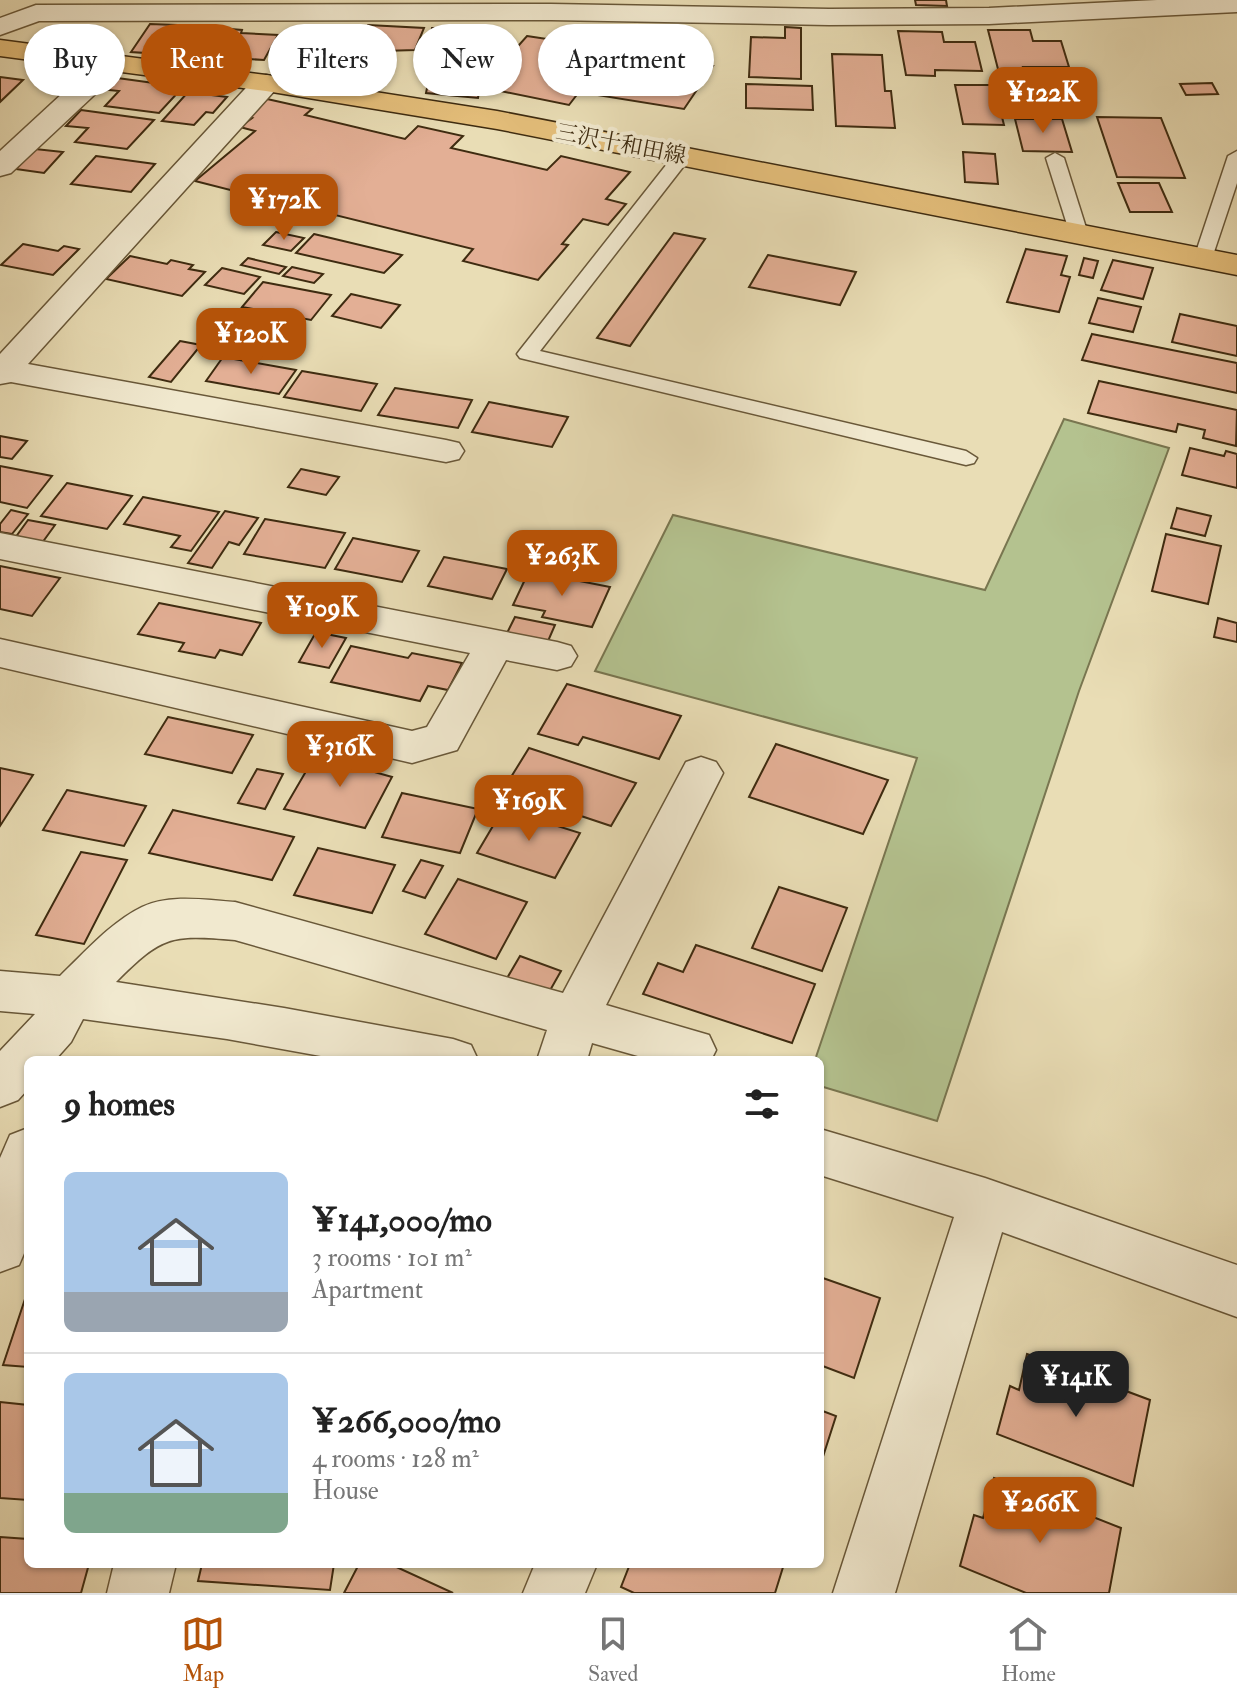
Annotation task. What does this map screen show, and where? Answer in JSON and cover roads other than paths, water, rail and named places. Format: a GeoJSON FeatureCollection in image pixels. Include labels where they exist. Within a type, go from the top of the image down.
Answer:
{"type":"FeatureCollection","features":[{"type":"Feature","properties":{"kind":"main road","name":"三沢十和田線"},"geometry":{"type":"LineString","coordinates":[[0,48],[24,51]]}},
{"type":"Feature","properties":{"kind":"main road","name":"三沢十和田線"},"geometry":{"type":"LineString","coordinates":[[125,64],[497,120],[684,154],[1237,265]]}},
{"type":"Feature","properties":{"kind":"street"},"geometry":{"type":"LineString","coordinates":[[0,27],[36,13],[152,7],[703,7],[989,16],[1224,3]]}},
{"type":"Feature","properties":{"kind":"street"},"geometry":{"type":"LineString","coordinates":[[2,372],[266,83]]}},
{"type":"Feature","properties":{"kind":"street"},"geometry":{"type":"LineString","coordinates":[[3,160],[75,96]]}},
{"type":"Feature","properties":{"kind":"street"},"geometry":{"type":"LineString","coordinates":[[2,372],[446,451]]}},
{"type":"Feature","properties":{"kind":"street"},"geometry":{"type":"LineString","coordinates":[[0,546],[557,656]]}},
{"type":"Feature","properties":{"kind":"street"},"geometry":{"type":"LineString","coordinates":[[0,653],[412,747],[442,739],[495,644]]}},
{"type":"Feature","properties":{"kind":"street"},"geometry":{"type":"LineString","coordinates":[[568,1040],[701,773]]}},
{"type":"Feature","properties":{"kind":"street"},"geometry":{"type":"LineString","coordinates":[[31,1056],[60,1028],[115,953],[157,921],[193,918],[235,921],[568,1040],[691,1050]]}},
{"type":"Feature","properties":{"kind":"street"},"geometry":{"type":"LineString","coordinates":[[0,991],[60,1028],[411,1056]]}},
{"type":"Feature","properties":{"kind":"street"},"geometry":{"type":"LineString","coordinates":[[0,1085],[24,1062]]}},
{"type":"Feature","properties":{"kind":"street"},"geometry":{"type":"LineString","coordinates":[[824,1153],[985,1202],[1237,1291]]}},
{"type":"Feature","properties":{"kind":"street"},"geometry":{"type":"LineString","coordinates":[[0,1247],[24,1165]]}},
{"type":"Feature","properties":{"kind":"street"},"geometry":{"type":"LineString","coordinates":[[864,1593],[985,1202]]}},
{"type":"Feature","properties":{"kind":"street"},"geometry":{"type":"LineString","coordinates":[[138,1593],[144,1568]]}},
{"type":"Feature","properties":{"kind":"street"},"geometry":{"type":"LineString","coordinates":[[554,1593],[564,1568]]}},
{"type":"Feature","properties":{"kind":"lane"},"geometry":{"type":"LineString","coordinates":[[684,154],[527,354],[966,458]]}},
{"type":"Feature","properties":{"kind":"lane"},"geometry":{"type":"LineString","coordinates":[[1203,258],[1237,156]]}},
{"type":"Feature","properties":{"kind":"lane"},"geometry":{"type":"LineString","coordinates":[[1055,158],[1079,234]]}}]}
